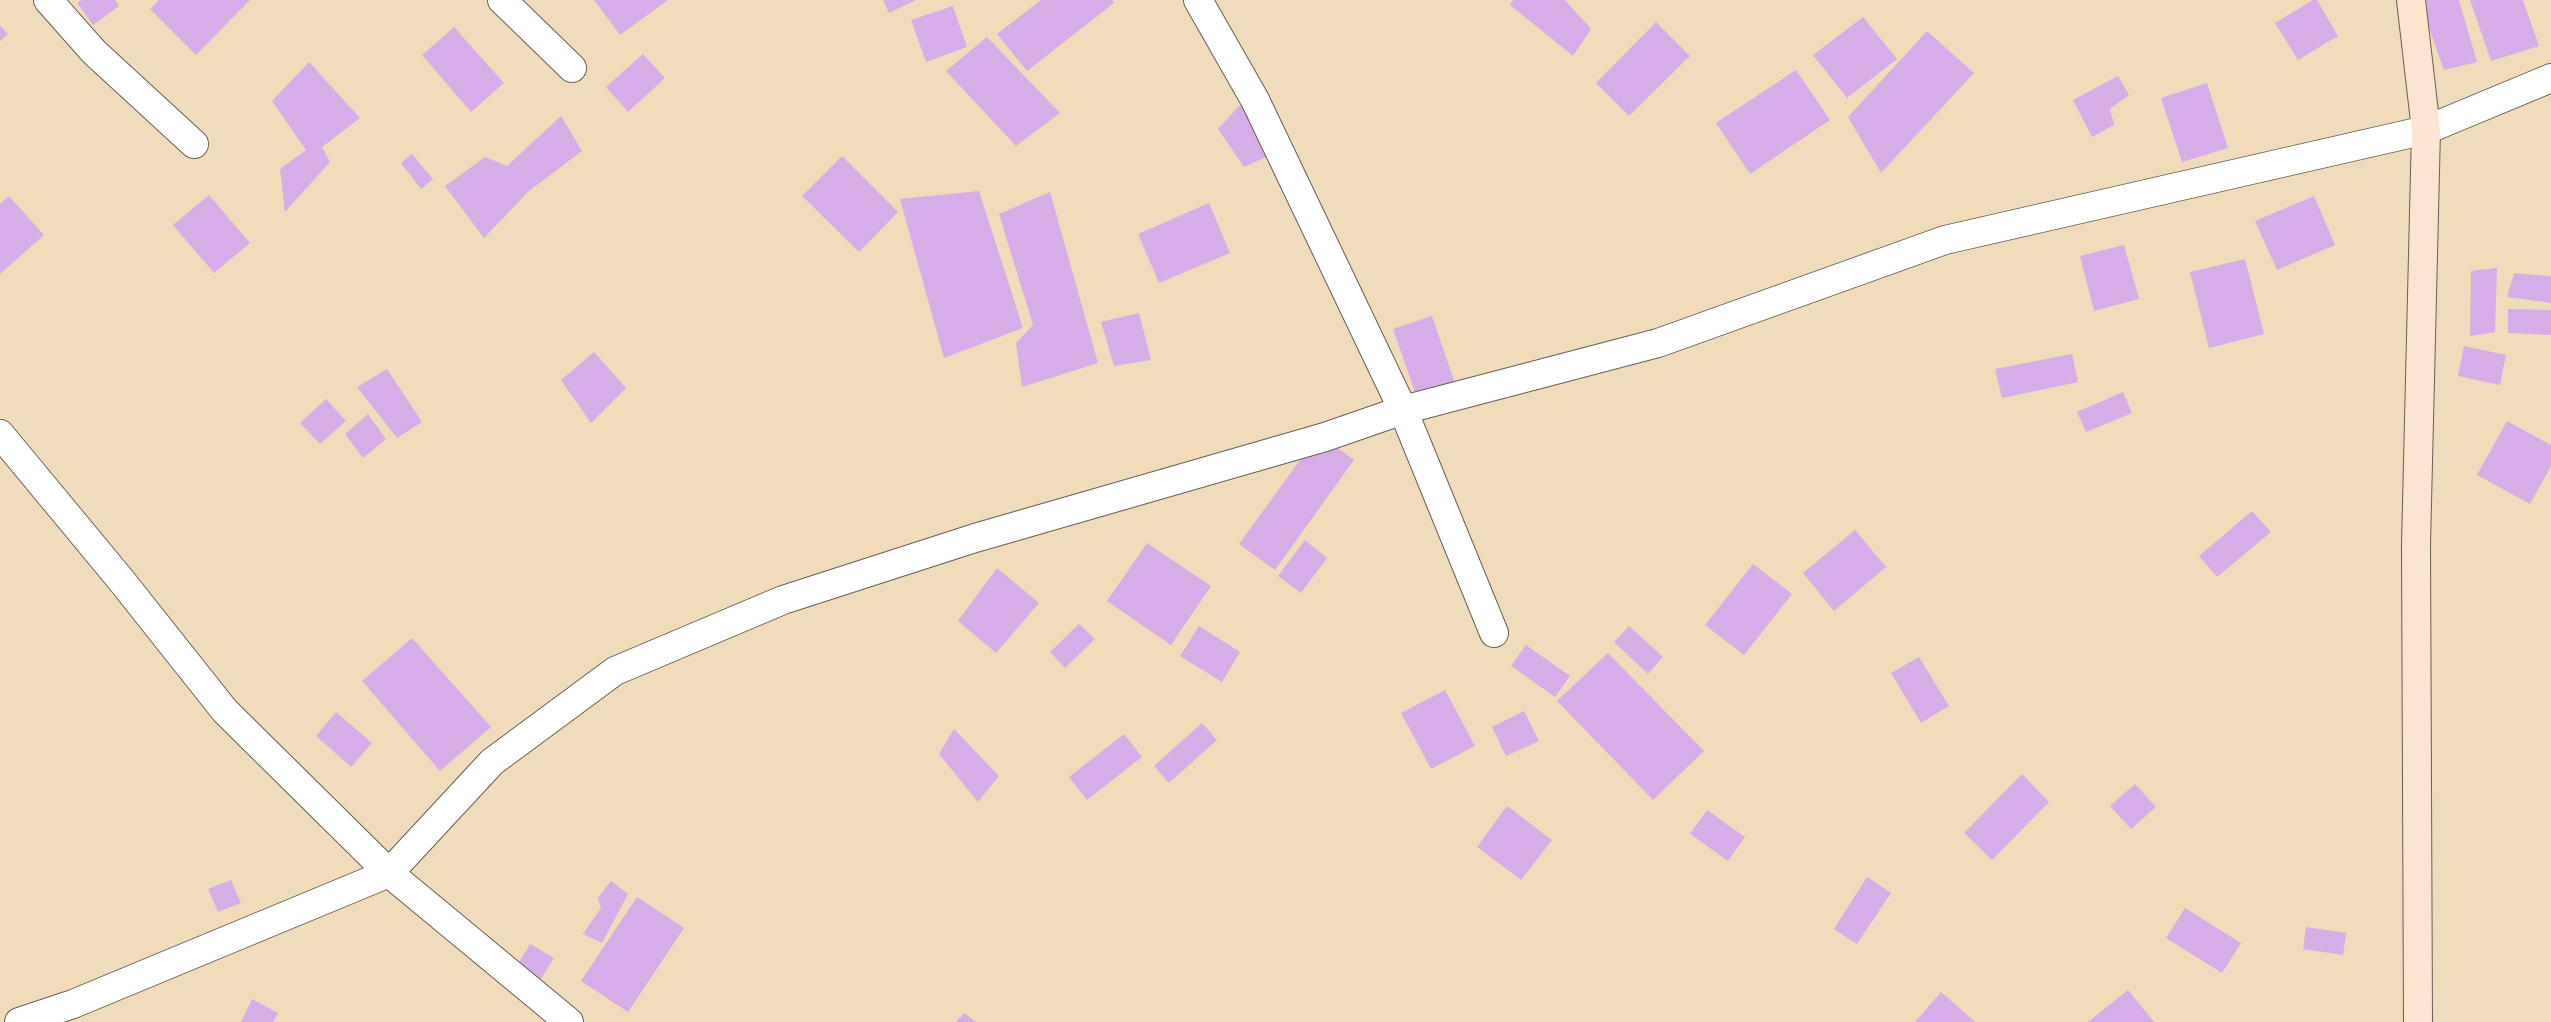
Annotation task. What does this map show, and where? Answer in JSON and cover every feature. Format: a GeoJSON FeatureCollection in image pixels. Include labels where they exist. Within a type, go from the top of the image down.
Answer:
{"type":"FeatureCollection","features":[{"type":"Feature","properties":{"kind":"main road"},"geometry":{"type":"LineString","coordinates":[[2412,0],[2426,130],[2416,546],[2418,1022]]}},
{"type":"Feature","properties":{"kind":"street"},"geometry":{"type":"LineString","coordinates":[[48,0],[94,52],[194,144]]}},
{"type":"Feature","properties":{"kind":"street"},"geometry":{"type":"LineString","coordinates":[[502,0],[572,68]]}},
{"type":"Feature","properties":{"kind":"street"},"geometry":{"type":"LineString","coordinates":[[1198,0],[1255,100],[1403,410],[1494,633]]}},
{"type":"Feature","properties":{"kind":"street"},"geometry":{"type":"LineString","coordinates":[[19,1022],[73,1004],[389,874],[492,762],[616,671],[783,600],[975,538],[1325,437],[1403,410],[1658,343],[1945,240],[2426,130],[2551,78]]}},
{"type":"Feature","properties":{"kind":"street"},"geometry":{"type":"LineString","coordinates":[[0,434],[121,580],[225,711],[389,874],[569,1022]]}},
{"type":"Feature","properties":{"kind":"building"},"geometry":{"type":"Polygon","coordinates":[[[82,0],[115,0],[119,6],[93,25],[77,3],[82,0]]]}},
{"type":"Feature","properties":{"kind":"building"},"geometry":{"type":"Polygon","coordinates":[[[159,0],[250,0],[196,55],[150,9],[159,0]]]}},
{"type":"Feature","properties":{"kind":"building"},"geometry":{"type":"Polygon","coordinates":[[[594,0],[668,0],[620,35],[594,0]]]}},
{"type":"Feature","properties":{"kind":"building"},"geometry":{"type":"Polygon","coordinates":[[[883,0],[916,0],[889,13],[883,0]]]}},
{"type":"Feature","properties":{"kind":"building"},"geometry":{"type":"Polygon","coordinates":[[[1041,0],[1112,0],[1114,3],[1027,71],[997,34],[1041,0]]]}},
{"type":"Feature","properties":{"kind":"building"},"geometry":{"type":"Polygon","coordinates":[[[1513,0],[1565,0],[1591,29],[1573,56],[1510,5],[1513,0]]]}},
{"type":"Feature","properties":{"kind":"building"},"geometry":{"type":"Polygon","coordinates":[[[2313,0],[2317,0],[2338,36],[2298,60],[2275,23],[2313,0]]]}},
{"type":"Feature","properties":{"kind":"building"},"geometry":{"type":"Polygon","coordinates":[[[2419,0],[2459,0],[2477,62],[2444,70],[2419,0]]]}},
{"type":"Feature","properties":{"kind":"building"},"geometry":{"type":"Polygon","coordinates":[[[2470,0],[2523,0],[2539,46],[2491,61],[2470,0]]]}},
{"type":"Feature","properties":{"kind":"building"},"geometry":{"type":"Polygon","coordinates":[[[953,6],[967,47],[926,62],[911,20],[953,6]]]}},
{"type":"Feature","properties":{"kind":"building"},"geometry":{"type":"Polygon","coordinates":[[[1863,17],[1897,59],[1847,98],[1813,55],[1863,17]]]}},
{"type":"Feature","properties":{"kind":"building"},"geometry":{"type":"Polygon","coordinates":[[[1656,22],[1690,56],[1629,116],[1596,83],[1656,22]]]}},
{"type":"Feature","properties":{"kind":"building"},"geometry":{"type":"Polygon","coordinates":[[[0,26],[8,34],[0,41],[0,26]]]}},
{"type":"Feature","properties":{"kind":"building"},"geometry":{"type":"Polygon","coordinates":[[[454,27],[504,83],[471,112],[422,55],[454,27]]]}},
{"type":"Feature","properties":{"kind":"building"},"geometry":{"type":"Polygon","coordinates":[[[1927,31],[1974,73],[1881,173],[1848,117],[1927,31]]]}},
{"type":"Feature","properties":{"kind":"building"},"geometry":{"type":"Polygon","coordinates":[[[987,37],[1060,113],[1016,146],[946,71],[987,37]]]}},
{"type":"Feature","properties":{"kind":"building"},"geometry":{"type":"Polygon","coordinates":[[[643,54],[665,78],[628,112],[606,87],[643,54]]]}},
{"type":"Feature","properties":{"kind":"building"},"geometry":{"type":"Polygon","coordinates":[[[309,62],[360,118],[322,147],[330,162],[285,212],[280,169],[306,150],[272,101],[309,62]]]}},
{"type":"Feature","properties":{"kind":"building"},"geometry":{"type":"Polygon","coordinates":[[[1796,70],[1830,120],[1750,174],[1716,123],[1796,70]]]}},
{"type":"Feature","properties":{"kind":"building"},"geometry":{"type":"Polygon","coordinates":[[[2118,76],[2129,95],[2110,109],[2114,125],[2092,137],[2073,100],[2118,76]]]}},
{"type":"Feature","properties":{"kind":"building"},"geometry":{"type":"Polygon","coordinates":[[[2207,83],[2228,148],[2182,162],[2161,98],[2207,83]]]}},
{"type":"Feature","properties":{"kind":"building"},"geometry":{"type":"Polygon","coordinates":[[[1241,104],[1275,153],[1244,167],[1218,129],[1241,104]]]}},
{"type":"Feature","properties":{"kind":"building"},"geometry":{"type":"Polygon","coordinates":[[[561,116],[582,151],[529,191],[484,238],[445,186],[485,157],[507,166],[561,116]]]}},
{"type":"Feature","properties":{"kind":"building"},"geometry":{"type":"Polygon","coordinates":[[[412,154],[433,179],[421,189],[401,163],[412,154]]]}},
{"type":"Feature","properties":{"kind":"building"},"geometry":{"type":"Polygon","coordinates":[[[842,156],[898,212],[859,252],[802,196],[842,156]]]}},
{"type":"Feature","properties":{"kind":"building"},"geometry":{"type":"Polygon","coordinates":[[[979,191],[1023,328],[944,358],[900,199],[979,191]]]}},
{"type":"Feature","properties":{"kind":"building"},"geometry":{"type":"Polygon","coordinates":[[[1050,192],[1098,363],[1022,387],[1016,343],[1033,325],[999,214],[1050,192]]]}},
{"type":"Feature","properties":{"kind":"building"},"geometry":{"type":"Polygon","coordinates":[[[209,195],[250,243],[214,273],[173,225],[209,195]]]}},
{"type":"Feature","properties":{"kind":"building"},"geometry":{"type":"Polygon","coordinates":[[[9,196],[44,235],[0,274],[0,204],[9,196]]]}},
{"type":"Feature","properties":{"kind":"building"},"geometry":{"type":"Polygon","coordinates":[[[2314,196],[2335,245],[2277,270],[2255,221],[2314,196]]]}},
{"type":"Feature","properties":{"kind":"building"},"geometry":{"type":"Polygon","coordinates":[[[1209,203],[1230,253],[1159,283],[1138,234],[1209,203]]]}},
{"type":"Feature","properties":{"kind":"building"},"geometry":{"type":"Polygon","coordinates":[[[2124,245],[2139,299],[2094,311],[2080,256],[2124,245]]]}},
{"type":"Feature","properties":{"kind":"building"},"geometry":{"type":"Polygon","coordinates":[[[2245,259],[2264,334],[2209,348],[2190,272],[2245,259]]]}},
{"type":"Feature","properties":{"kind":"building"},"geometry":{"type":"Polygon","coordinates":[[[2497,268],[2495,332],[2470,336],[2471,271],[2497,268]]]}},
{"type":"Feature","properties":{"kind":"building"},"geometry":{"type":"Polygon","coordinates":[[[2514,273],[2551,276],[2551,303],[2507,297],[2514,273]]]}},
{"type":"Feature","properties":{"kind":"building"},"geometry":{"type":"Polygon","coordinates":[[[2508,309],[2551,310],[2551,335],[2508,333],[2508,309]]]}},
{"type":"Feature","properties":{"kind":"building"},"geometry":{"type":"Polygon","coordinates":[[[1139,313],[1151,360],[1114,366],[1101,322],[1139,313]]]}},
{"type":"Feature","properties":{"kind":"building"},"geometry":{"type":"Polygon","coordinates":[[[1432,316],[1458,392],[1419,404],[1393,329],[1432,316]]]}},
{"type":"Feature","properties":{"kind":"building"},"geometry":{"type":"Polygon","coordinates":[[[2464,346],[2506,355],[2500,385],[2458,376],[2464,346]]]}},
{"type":"Feature","properties":{"kind":"building"},"geometry":{"type":"Polygon","coordinates":[[[594,352],[626,388],[591,423],[561,380],[594,352]]]}},
{"type":"Feature","properties":{"kind":"building"},"geometry":{"type":"Polygon","coordinates":[[[2072,354],[2078,382],[2002,398],[1995,369],[2072,354]]]}},
{"type":"Feature","properties":{"kind":"building"},"geometry":{"type":"Polygon","coordinates":[[[387,369],[422,422],[397,438],[357,387],[387,369]]]}},
{"type":"Feature","properties":{"kind":"building"},"geometry":{"type":"Polygon","coordinates":[[[2123,392],[2132,413],[2086,432],[2077,412],[2123,392]]]}},
{"type":"Feature","properties":{"kind":"building"},"geometry":{"type":"Polygon","coordinates":[[[326,399],[346,421],[320,444],[300,423],[326,399]]]}},
{"type":"Feature","properties":{"kind":"building"},"geometry":{"type":"Polygon","coordinates":[[[368,414],[386,439],[363,458],[345,434],[368,414]]]}},
{"type":"Feature","properties":{"kind":"building"},"geometry":{"type":"Polygon","coordinates":[[[2507,421],[2551,445],[2551,466],[2530,504],[2477,475],[2507,421]]]}},
{"type":"Feature","properties":{"kind":"building"},"geometry":{"type":"Polygon","coordinates":[[[1319,434],[1354,460],[1275,570],[1239,544],[1319,434]]]}},
{"type":"Feature","properties":{"kind":"building"},"geometry":{"type":"Polygon","coordinates":[[[2252,511],[2271,532],[2217,577],[2199,556],[2252,511]]]}},
{"type":"Feature","properties":{"kind":"building"},"geometry":{"type":"Polygon","coordinates":[[[1855,530],[1886,567],[1834,611],[1803,573],[1855,530]]]}},
{"type":"Feature","properties":{"kind":"building"},"geometry":{"type":"Polygon","coordinates":[[[1305,540],[1327,558],[1301,593],[1278,576],[1305,540]]]}},
{"type":"Feature","properties":{"kind":"building"},"geometry":{"type":"Polygon","coordinates":[[[1147,543],[1211,586],[1171,645],[1107,601],[1147,543]]]}},
{"type":"Feature","properties":{"kind":"building"},"geometry":{"type":"Polygon","coordinates":[[[1753,564],[1792,594],[1744,655],[1705,625],[1753,564]]]}},
{"type":"Feature","properties":{"kind":"building"},"geometry":{"type":"Polygon","coordinates":[[[997,568],[1039,603],[996,653],[958,621],[997,568]]]}},
{"type":"Feature","properties":{"kind":"building"},"geometry":{"type":"Polygon","coordinates":[[[1079,624],[1095,639],[1065,668],[1050,652],[1079,624]]]}},
{"type":"Feature","properties":{"kind":"building"},"geometry":{"type":"Polygon","coordinates":[[[1199,626],[1240,652],[1222,682],[1180,656],[1199,626]]]}},
{"type":"Feature","properties":{"kind":"building"},"geometry":{"type":"Polygon","coordinates":[[[1629,626],[1663,657],[1648,674],[1614,642],[1629,626]]]}},
{"type":"Feature","properties":{"kind":"building"},"geometry":{"type":"Polygon","coordinates":[[[412,638],[491,727],[440,771],[362,681],[412,638]]]}},
{"type":"Feature","properties":{"kind":"building"},"geometry":{"type":"Polygon","coordinates":[[[1526,645],[1570,676],[1555,697],[1511,666],[1526,645]]]}},
{"type":"Feature","properties":{"kind":"building"},"geometry":{"type":"Polygon","coordinates":[[[1608,653],[1704,751],[1653,800],[1557,701],[1608,653]]]}},
{"type":"Feature","properties":{"kind":"building"},"geometry":{"type":"Polygon","coordinates":[[[1919,657],[1949,706],[1921,723],[1891,673],[1919,657]]]}},
{"type":"Feature","properties":{"kind":"building"},"geometry":{"type":"Polygon","coordinates":[[[1445,690],[1475,746],[1431,769],[1401,713],[1445,690]]]}},
{"type":"Feature","properties":{"kind":"building"},"geometry":{"type":"Polygon","coordinates":[[[1524,711],[1539,741],[1506,756],[1492,727],[1524,711]]]}},
{"type":"Feature","properties":{"kind":"building"},"geometry":{"type":"Polygon","coordinates":[[[336,712],[372,743],[351,767],[316,736],[336,712]]]}},
{"type":"Feature","properties":{"kind":"building"},"geometry":{"type":"Polygon","coordinates":[[[1202,723],[1217,740],[1169,783],[1154,766],[1202,723]]]}},
{"type":"Feature","properties":{"kind":"building"},"geometry":{"type":"Polygon","coordinates":[[[954,729],[999,776],[978,802],[939,754],[954,729]]]}},
{"type":"Feature","properties":{"kind":"building"},"geometry":{"type":"Polygon","coordinates":[[[1124,734],[1142,757],[1087,800],[1069,777],[1124,734]]]}},
{"type":"Feature","properties":{"kind":"building"},"geometry":{"type":"Polygon","coordinates":[[[2022,774],[2049,802],[1992,860],[1964,833],[2022,774]]]}},
{"type":"Feature","properties":{"kind":"building"},"geometry":{"type":"Polygon","coordinates":[[[2135,784],[2156,807],[2131,829],[2110,806],[2135,784]]]}},
{"type":"Feature","properties":{"kind":"building"},"geometry":{"type":"Polygon","coordinates":[[[1507,806],[1552,840],[1521,880],[1477,847],[1507,806]]]}},
{"type":"Feature","properties":{"kind":"building"},"geometry":{"type":"Polygon","coordinates":[[[1707,810],[1745,837],[1728,861],[1690,834],[1707,810]]]}},
{"type":"Feature","properties":{"kind":"building"},"geometry":{"type":"Polygon","coordinates":[[[1867,877],[1891,893],[1857,944],[1834,929],[1867,877]]]}},
{"type":"Feature","properties":{"kind":"building"},"geometry":{"type":"Polygon","coordinates":[[[231,880],[241,903],[218,912],[208,889],[231,880]]]}},
{"type":"Feature","properties":{"kind":"building"},"geometry":{"type":"Polygon","coordinates":[[[611,881],[628,894],[602,943],[583,934],[601,908],[598,898],[611,881]]]}},
{"type":"Feature","properties":{"kind":"building"},"geometry":{"type":"Polygon","coordinates":[[[637,897],[684,928],[628,1012],[581,981],[637,897]]]}},
{"type":"Feature","properties":{"kind":"building"},"geometry":{"type":"Polygon","coordinates":[[[2185,908],[2241,943],[2222,973],[2166,938],[2185,908]]]}},
{"type":"Feature","properties":{"kind":"building"},"geometry":{"type":"Polygon","coordinates":[[[2306,927],[2346,933],[2343,955],[2303,949],[2306,927]]]}},
{"type":"Feature","properties":{"kind":"building"},"geometry":{"type":"Polygon","coordinates":[[[530,944],[554,958],[541,979],[518,964],[530,944]]]}},
{"type":"Feature","properties":{"kind":"building"},"geometry":{"type":"Polygon","coordinates":[[[2128,990],[2154,1022],[2088,1022],[2128,990]]]}},
{"type":"Feature","properties":{"kind":"building"},"geometry":{"type":"Polygon","coordinates":[[[1941,992],[1975,1022],[1915,1022],[1941,992]]]}},
{"type":"Feature","properties":{"kind":"building"},"geometry":{"type":"Polygon","coordinates":[[[252,999],[278,1013],[273,1022],[241,1022],[252,999]]]}},
{"type":"Feature","properties":{"kind":"building"},"geometry":{"type":"Polygon","coordinates":[[[964,1013],[976,1022],[956,1022],[964,1013]]]}}]}
